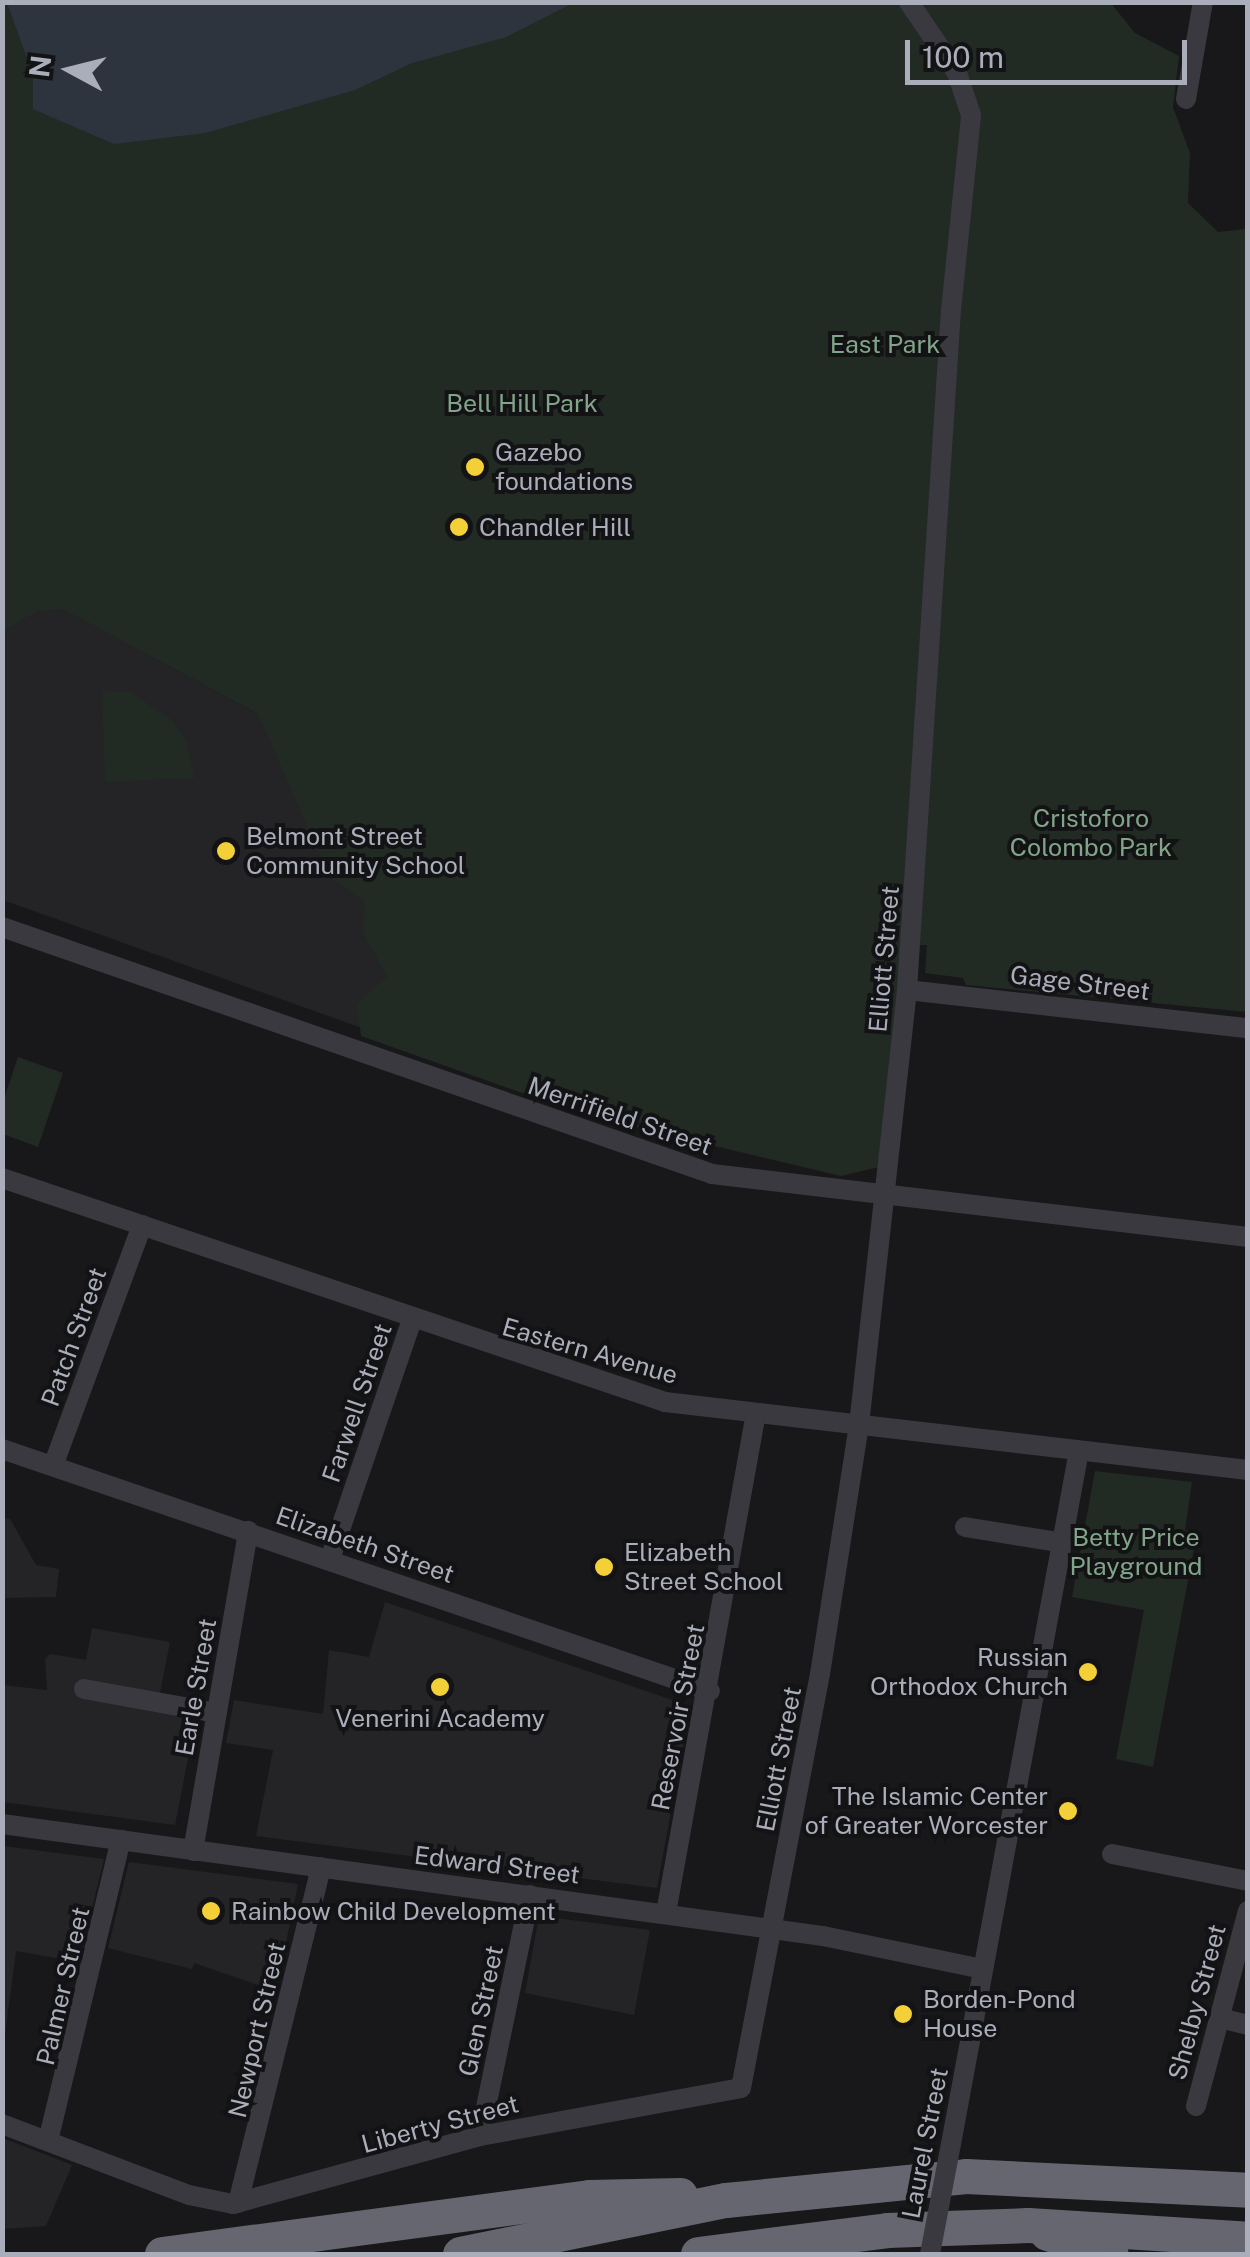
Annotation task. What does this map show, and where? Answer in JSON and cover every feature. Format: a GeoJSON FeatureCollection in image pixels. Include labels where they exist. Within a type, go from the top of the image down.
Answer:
{"type":"FeatureCollection","features":[{"type":"Feature","properties":{"kind":"highway"},"geometry":{"type":"LineString","coordinates":[[1119,2180],[1197,2162],[1248,2166]]}},
{"type":"Feature","properties":{"kind":"highway"},"geometry":{"type":"LineString","coordinates":[[460,2254],[726,2200],[966,2176],[1119,2180],[1248,2190]]}},
{"type":"Feature","properties":{"kind":"highway"},"geometry":{"type":"LineString","coordinates":[[162,2254],[644,2191],[726,2200]]}},
{"type":"Feature","properties":{"kind":"highway"},"geometry":{"type":"LineString","coordinates":[[1028,2225],[1111,2254]]}},
{"type":"Feature","properties":{"kind":"highway"},"geometry":{"type":"LineString","coordinates":[[698,2254],[886,2230],[1028,2225],[1248,2239]]}},
{"type":"Feature","properties":{"kind":"street","name":"Elliott Street"},"geometry":{"type":"LineString","coordinates":[[773,1928],[859,1425],[888,1197],[944,481],[950,310],[971,115],[957,73],[909,2]]}},
{"type":"Feature","properties":{"kind":"street"},"geometry":{"type":"LineString","coordinates":[[1186,100],[1203,2]]}},
{"type":"Feature","properties":{"kind":"street","name":"Merrifield Street"},"geometry":{"type":"LineString","coordinates":[[2,927],[712,1174],[1248,1237]]}},
{"type":"Feature","properties":{"kind":"street","name":"Gage Street"},"geometry":{"type":"LineString","coordinates":[[907,990],[1248,1028]]}},
{"type":"Feature","properties":{"kind":"street","name":"Eastern Avenue"},"geometry":{"type":"LineString","coordinates":[[2,1178],[412,1320],[665,1402],[1248,1470]]}},
{"type":"Feature","properties":{"kind":"street","name":"Patch Street"},"geometry":{"type":"LineString","coordinates":[[53,1466],[142,1225]]}},
{"type":"Feature","properties":{"kind":"street","name":"Farwell Street"},"geometry":{"type":"LineString","coordinates":[[330,1559],[412,1320]]}},
{"type":"Feature","properties":{"kind":"street","name":"Reservoir Street"},"geometry":{"type":"LineString","coordinates":[[666,1913],[710,1691],[756,1413]]}},
{"type":"Feature","properties":{"kind":"street","name":"Elizabeth Street"},"geometry":{"type":"LineString","coordinates":[[2,1449],[710,1691]]}},
{"type":"Feature","properties":{"kind":"street","name":"Laurel Street"},"geometry":{"type":"LineString","coordinates":[[930,2254],[1079,1451]]}},
{"type":"Feature","properties":{"kind":"street"},"geometry":{"type":"LineString","coordinates":[[964,1527],[1064,1543]]}},
{"type":"Feature","properties":{"kind":"street","name":"Earle Street"},"geometry":{"type":"LineString","coordinates":[[192,1850],[248,1531]]}},
{"type":"Feature","properties":{"kind":"street"},"geometry":{"type":"LineString","coordinates":[[84,1689],[216,1713]]}},
{"type":"Feature","properties":{"kind":"street","name":"Edward Street"},"geometry":{"type":"LineString","coordinates":[[2,1824],[773,1928],[983,1969]]}},
{"type":"Feature","properties":{"kind":"street","name":"Palmer Street"},"geometry":{"type":"LineString","coordinates":[[48,2142],[121,1840]]}},
{"type":"Feature","properties":{"kind":"street"},"geometry":{"type":"LineString","coordinates":[[1112,1854],[1248,1881]]}},
{"type":"Feature","properties":{"kind":"street","name":"Newport Street"},"geometry":{"type":"LineString","coordinates":[[238,2204],[321,1868]]}},
{"type":"Feature","properties":{"kind":"street","name":"Glen Street"},"geometry":{"type":"LineString","coordinates":[[480,2136],[530,1895]]}},
{"type":"Feature","properties":{"kind":"street","name":"Shelby Street"},"geometry":{"type":"LineString","coordinates":[[1196,2106],[1248,1911]]}},
{"type":"Feature","properties":{"kind":"street","name":"Liberty Street"},"geometry":{"type":"LineString","coordinates":[[2,2124],[189,2195],[238,2204],[480,2136],[742,2088],[773,1928]]}},
{"type":"Feature","properties":{"kind":"street"},"geometry":{"type":"LineString","coordinates":[[1220,2018],[1248,2025]]}},
{"type":"Feature","properties":{"kind":"shaded area"},"geometry":{"type":"Polygon","coordinates":[[[7,2],[573,3],[506,37],[412,63],[355,90],[205,133],[114,144],[33,109],[33,74],[7,2]]]}},
{"type":"Feature","properties":{"kind":"shaded area","name":"Belmont Street Community School"},"geometry":{"type":"Polygon","coordinates":[[[3,576],[442,814],[502,1078],[3,900],[3,576]]]}},
{"type":"Feature","properties":{"kind":"shaded area"},"geometry":{"type":"Polygon","coordinates":[[[2,1518],[10,1519],[36,1565],[59,1569],[56,1597],[3,1598],[2,1518]]]}},
{"type":"Feature","properties":{"kind":"shaded area"},"geometry":{"type":"Polygon","coordinates":[[[385,1602],[690,1706],[657,1888],[256,1836],[273,1750],[226,1743],[234,1700],[323,1714],[329,1650],[369,1657],[385,1602]]]}},
{"type":"Feature","properties":{"kind":"shaded area"},"geometry":{"type":"Polygon","coordinates":[[[92,1628],[170,1642],[159,1698],[197,1713],[175,1825],[3,1802],[3,1685],[47,1690],[45,1659],[50,1654],[86,1660],[92,1628]]]}},
{"type":"Feature","properties":{"kind":"shaded area"},"geometry":{"type":"Polygon","coordinates":[[[3,1846],[104,1859],[79,1962],[16,1951],[3,2051],[3,1846]]]}},
{"type":"Feature","properties":{"kind":"shaded area"},"geometry":{"type":"Polygon","coordinates":[[[129,1862],[298,1884],[276,1991],[194,1963],[192,1969],[108,1948],[129,1862]]]}},
{"type":"Feature","properties":{"kind":"shaded area"},"geometry":{"type":"Polygon","coordinates":[[[539,1916],[650,1930],[634,2015],[525,1993],[539,1916]]]}},
{"type":"Feature","properties":{"kind":"shaded area"},"geometry":{"type":"Polygon","coordinates":[[[3,2138],[72,2165],[46,2226],[3,2229],[3,2138]]]}},
{"type":"Feature","properties":{"kind":"green space","name":"Bell Hill Park"},"geometry":{"type":"Polygon","coordinates":[[[1110,2],[1135,33],[1179,56],[1173,107],[1190,153],[1188,203],[1218,232],[1247,229],[1247,1012],[966,985],[963,978],[925,973],[927,945],[914,945],[879,1167],[841,1176],[581,1114],[361,1036],[357,1004],[387,977],[363,932],[365,901],[330,877],[258,714],[63,609],[37,611],[3,631],[3,3],[1110,2]]]}},
{"type":"Feature","properties":{"kind":"green space"},"geometry":{"type":"Polygon","coordinates":[[[102,691],[130,692],[171,719],[186,742],[195,778],[105,782],[102,691]]]}},
{"type":"Feature","properties":{"kind":"green space"},"geometry":{"type":"Polygon","coordinates":[[[18,1057],[63,1073],[38,1147],[3,1134],[3,1102],[18,1057]]]}},
{"type":"Feature","properties":{"kind":"green space","name":"Betty Price Playground"},"geometry":{"type":"Polygon","coordinates":[[[1095,1471],[1192,1482],[1185,1530],[1197,1532],[1153,1767],[1116,1759],[1144,1610],[1072,1597],[1095,1471]]]}},
{"type":"Feature","properties":{"kind":"place","name":"Gazebo foundations"},"geometry":{"type":"Point","coordinates":[475,467]}},
{"type":"Feature","properties":{"kind":"place","name":"Chandler Hill"},"geometry":{"type":"Point","coordinates":[459,527]}},
{"type":"Feature","properties":{"kind":"place","name":"Belmont Street Community School"},"geometry":{"type":"Point","coordinates":[226,851]}},
{"type":"Feature","properties":{"kind":"place","name":"Elizabeth Street School"},"geometry":{"type":"Point","coordinates":[604,1567]}},
{"type":"Feature","properties":{"kind":"place","name":"Russian Orthodox Church"},"geometry":{"type":"Point","coordinates":[1088,1672]}},
{"type":"Feature","properties":{"kind":"place","name":"Venerini Academy"},"geometry":{"type":"Point","coordinates":[440,1687]}},
{"type":"Feature","properties":{"kind":"place","name":"The Islamic Center of Greater Worcester"},"geometry":{"type":"Point","coordinates":[1068,1811]}},
{"type":"Feature","properties":{"kind":"place","name":"Rainbow Child Development"},"geometry":{"type":"Point","coordinates":[211,1911]}},
{"type":"Feature","properties":{"kind":"place","name":"Borden-Pond House"},"geometry":{"type":"Point","coordinates":[903,2014]}},
{"type":"Feature","properties":{"kind":"park label","name":"East Park"},"geometry":{"type":"Point","coordinates":[885,344]}},
{"type":"Feature","properties":{"kind":"park label","name":"Cristoforo Colombo Park"},"geometry":{"type":"Point","coordinates":[1091,834]}}]}
